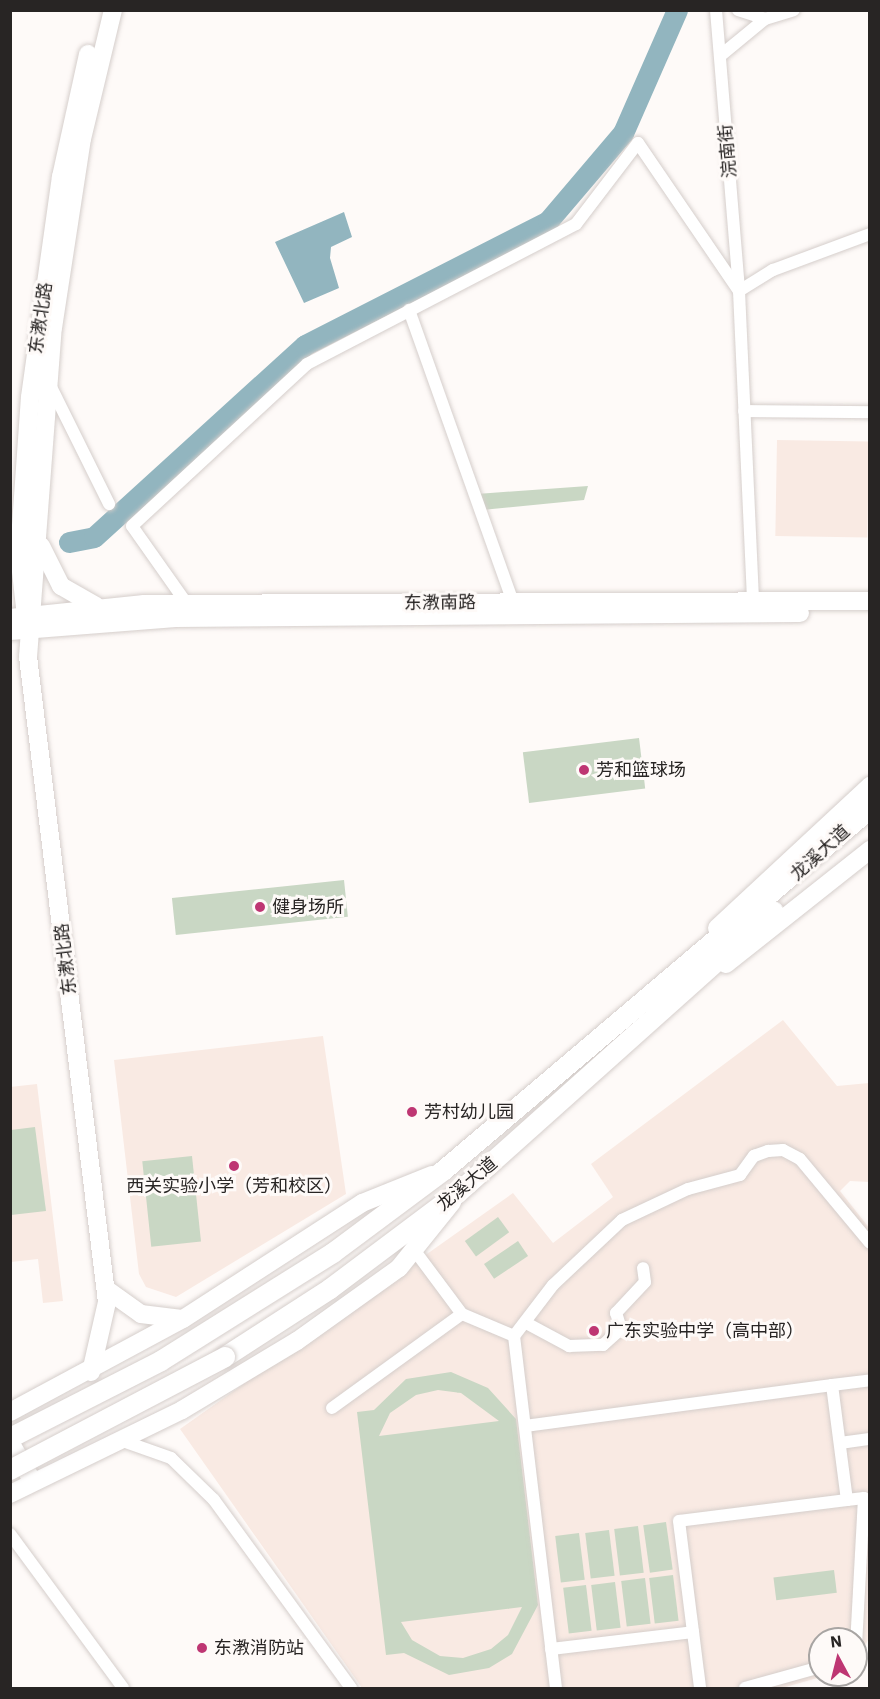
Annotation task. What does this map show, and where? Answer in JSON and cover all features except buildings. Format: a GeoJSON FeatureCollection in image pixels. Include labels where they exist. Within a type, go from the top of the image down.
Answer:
{"type":"FeatureCollection","features":[{"type":"Feature","properties":{"kind":"main road","name":"龙溪大道"},"geometry":{"type":"LineString","coordinates":[[10,1470],[225,1357],[330,1289],[458,1193],[681,998],[769,907],[870,809]]}},
{"type":"Feature","properties":{"kind":"main road","name":"龙溪大道"},"geometry":{"type":"LineString","coordinates":[[10,1440],[212,1332],[310,1268],[442,1171],[663,984],[769,907],[870,825]]}},
{"type":"Feature","properties":{"kind":"street","name":"东漖北路"},"geometry":{"type":"LineString","coordinates":[[91,1372],[105,1322],[106,1289],[37,735],[19,561],[30,397],[55,218],[74,105],[100,10]]}},
{"type":"Feature","properties":{"kind":"street","name":"东漖北路"},"geometry":{"type":"LineString","coordinates":[[24,620],[38,537],[47,378],[82,139],[113,10]]}},
{"type":"Feature","properties":{"kind":"street","name":"浣南街"},"geometry":{"type":"LineString","coordinates":[[716,10],[739,291],[753,600]]}},
{"type":"Feature","properties":{"kind":"street"},"geometry":{"type":"LineString","coordinates":[[738,10],[765,19]]}},
{"type":"Feature","properties":{"kind":"street"},"geometry":{"type":"LineString","coordinates":[[720,56],[765,19],[794,10]]}},
{"type":"Feature","properties":{"kind":"street"},"geometry":{"type":"LineString","coordinates":[[187,604],[132,526],[307,364],[576,224],[638,143],[739,291],[773,270],[870,234]]}},
{"type":"Feature","properties":{"kind":"street"},"geometry":{"type":"LineString","coordinates":[[409,310],[513,602]]}},
{"type":"Feature","properties":{"kind":"street"},"geometry":{"type":"LineString","coordinates":[[47,378],[109,504]]}},
{"type":"Feature","properties":{"kind":"street"},"geometry":{"type":"LineString","coordinates":[[744,411],[870,412]]}},
{"type":"Feature","properties":{"kind":"street"},"geometry":{"type":"LineString","coordinates":[[38,537],[61,586],[98,607]]}},
{"type":"Feature","properties":{"kind":"street"},"geometry":{"type":"LineString","coordinates":[[10,586],[19,561]]}},
{"type":"Feature","properties":{"kind":"street","name":"东漖南路"},"geometry":{"type":"LineString","coordinates":[[10,631],[24,620],[98,607],[187,604],[753,600],[870,602]]}},
{"type":"Feature","properties":{"kind":"street","name":"东漖南路"},"geometry":{"type":"LineString","coordinates":[[24,620],[870,614]]}},
{"type":"Feature","properties":{"kind":"street"},"geometry":{"type":"LineString","coordinates":[[663,984],[870,786]]}},
{"type":"Feature","properties":{"kind":"street"},"geometry":{"type":"LineString","coordinates":[[681,998],[869,851]]}},
{"type":"Feature","properties":{"kind":"street"},"geometry":{"type":"LineString","coordinates":[[514,1336],[528,1324],[553,1285],[622,1220],[688,1189],[740,1175],[754,1156],[768,1151],[783,1150],[800,1159],[870,1243]]}},
{"type":"Feature","properties":{"kind":"street"},"geometry":{"type":"LineString","coordinates":[[10,1412],[91,1372],[183,1319],[362,1203],[442,1171]]}},
{"type":"Feature","properties":{"kind":"street"},"geometry":{"type":"LineString","coordinates":[[10,1494],[123,1441],[297,1341],[415,1251],[458,1193]]}},
{"type":"Feature","properties":{"kind":"street"},"geometry":{"type":"LineString","coordinates":[[415,1251],[462,1314],[514,1336]]}},
{"type":"Feature","properties":{"kind":"street"},"geometry":{"type":"LineString","coordinates":[[528,1324],[569,1346],[603,1345],[621,1329],[616,1313],[645,1282],[643,1268]]}},
{"type":"Feature","properties":{"kind":"street"},"geometry":{"type":"LineString","coordinates":[[106,1289],[141,1314],[183,1319]]}},
{"type":"Feature","properties":{"kind":"street"},"geometry":{"type":"LineString","coordinates":[[332,1408],[462,1314]]}},
{"type":"Feature","properties":{"kind":"street"},"geometry":{"type":"LineString","coordinates":[[514,1336],[556,1689]]}},
{"type":"Feature","properties":{"kind":"street"},"geometry":{"type":"LineString","coordinates":[[525,1426],[870,1380]]}},
{"type":"Feature","properties":{"kind":"street"},"geometry":{"type":"LineString","coordinates":[[832,1385],[847,1500]]}},
{"type":"Feature","properties":{"kind":"street"},"geometry":{"type":"LineString","coordinates":[[840,1443],[870,1439]]}},
{"type":"Feature","properties":{"kind":"street"},"geometry":{"type":"LineString","coordinates":[[10,1440],[25,1470],[40,1481]]}},
{"type":"Feature","properties":{"kind":"street"},"geometry":{"type":"LineString","coordinates":[[123,1441],[171,1458],[214,1500],[351,1689]]}},
{"type":"Feature","properties":{"kind":"street"},"geometry":{"type":"LineString","coordinates":[[700,1689],[679,1521],[864,1497],[857,1627]]}},
{"type":"Feature","properties":{"kind":"street"},"geometry":{"type":"LineString","coordinates":[[10,1533],[123,1689]]}},
{"type":"Feature","properties":{"kind":"street"},"geometry":{"type":"LineString","coordinates":[[551,1649],[693,1632]]}},
{"type":"Feature","properties":{"kind":"street"},"geometry":{"type":"LineString","coordinates":[[745,1689],[808,1671]]}},
{"type":"Feature","properties":{"kind":"shaded area"},"geometry":{"type":"Polygon","coordinates":[[[777,440],[869,442],[867,538],[775,536],[777,440]]]}},
{"type":"Feature","properties":{"kind":"shaded area","name":"广东实验中学（高中部）"},"geometry":{"type":"Polygon","coordinates":[[[783,1020],[837,1086],[869,1083],[869,1182],[850,1181],[840,1191],[870,1229],[868,1640],[868,1627],[808,1627],[808,1681],[782,1688],[362,1688],[180,1429],[513,1193],[553,1243],[613,1197],[591,1164],[783,1020]]]}},
{"type":"Feature","properties":{"kind":"shaded area","name":"西关实验小学（芳和校区）"},"geometry":{"type":"Polygon","coordinates":[[[323,1036],[346,1194],[176,1297],[146,1287],[139,1274],[114,1060],[323,1036]]]}},
{"type":"Feature","properties":{"kind":"shaded area"},"geometry":{"type":"Polygon","coordinates":[[[37,1084],[63,1301],[43,1303],[38,1259],[11,1262],[10,1087],[37,1084]]]}},
{"type":"Feature","properties":{"kind":"green space"},"geometry":{"type":"Polygon","coordinates":[[[588,486],[584,500],[482,510],[477,494],[588,486]]]}},
{"type":"Feature","properties":{"kind":"green space","name":"芳和篮球场"},"geometry":{"type":"Polygon","coordinates":[[[639,738],[645,789],[529,803],[523,752],[639,738]]]}},
{"type":"Feature","properties":{"kind":"green space","name":"健身场所"},"geometry":{"type":"Polygon","coordinates":[[[344,880],[348,917],[176,935],[172,898],[344,880]]]}},
{"type":"Feature","properties":{"kind":"green space"},"geometry":{"type":"Polygon","coordinates":[[[35,1127],[46,1211],[11,1215],[11,1130],[35,1127]]]}},
{"type":"Feature","properties":{"kind":"green space"},"geometry":{"type":"Polygon","coordinates":[[[192,1156],[201,1242],[151,1247],[142,1161],[192,1156]]]}},
{"type":"Feature","properties":{"kind":"green space"},"geometry":{"type":"Polygon","coordinates":[[[498,1217],[509,1232],[476,1256],[465,1241],[498,1217]]]}},
{"type":"Feature","properties":{"kind":"green space"},"geometry":{"type":"Polygon","coordinates":[[[518,1241],[528,1256],[494,1279],[484,1264],[518,1241]]]}},
{"type":"Feature","properties":{"kind":"green space"},"geometry":{"type":"Polygon","coordinates":[[[451,1372],[488,1388],[516,1419],[538,1605],[512,1654],[489,1668],[449,1675],[404,1653],[386,1655],[357,1412],[374,1410],[406,1379],[451,1372]],[[438,1390],[416,1395],[390,1413],[379,1436],[499,1421],[461,1393],[438,1390]],[[522,1607],[401,1622],[412,1640],[440,1656],[463,1658],[491,1649],[508,1635],[522,1607]]]}},
{"type":"Feature","properties":{"kind":"green space"},"geometry":{"type":"Polygon","coordinates":[[[666,1522],[673,1570],[650,1573],[643,1525],[666,1522]]]}},
{"type":"Feature","properties":{"kind":"green space"},"geometry":{"type":"Polygon","coordinates":[[[638,1526],[644,1573],[620,1576],[614,1529],[638,1526]]]}},
{"type":"Feature","properties":{"kind":"green space"},"geometry":{"type":"Polygon","coordinates":[[[609,1530],[615,1576],[591,1579],[585,1533],[609,1530]]]}},
{"type":"Feature","properties":{"kind":"green space"},"geometry":{"type":"Polygon","coordinates":[[[579,1533],[585,1580],[561,1583],[555,1536],[579,1533]]]}},
{"type":"Feature","properties":{"kind":"green space"},"geometry":{"type":"Polygon","coordinates":[[[834,1570],[837,1593],[776,1600],[773,1577],[834,1570]]]}},
{"type":"Feature","properties":{"kind":"green space"},"geometry":{"type":"Polygon","coordinates":[[[673,1575],[679,1621],[655,1624],[649,1578],[673,1575]]]}},
{"type":"Feature","properties":{"kind":"green space"},"geometry":{"type":"Polygon","coordinates":[[[645,1578],[651,1624],[627,1627],[621,1581],[645,1578]]]}},
{"type":"Feature","properties":{"kind":"green space"},"geometry":{"type":"Polygon","coordinates":[[[615,1582],[621,1628],[597,1631],[591,1585],[615,1582]]]}},
{"type":"Feature","properties":{"kind":"green space"},"geometry":{"type":"Polygon","coordinates":[[[586,1585],[592,1631],[569,1633],[563,1588],[586,1585]]]}},
{"type":"Feature","properties":{"kind":"water"},"geometry":{"type":"Polygon","coordinates":[[[344,212],[352,237],[331,247],[330,258],[339,288],[304,303],[275,242],[344,212]]]}},
{"type":"Feature","properties":{"kind":"waterway"},"geometry":{"type":"LineString","coordinates":[[69,542],[94,537],[305,345],[548,221],[623,133],[677,10]]}},
{"type":"Feature","properties":{"kind":"place","name":"芳和篮球场"},"geometry":{"type":"Point","coordinates":[584,770]}},
{"type":"Feature","properties":{"kind":"place","name":"健身场所"},"geometry":{"type":"Point","coordinates":[260,907]}},
{"type":"Feature","properties":{"kind":"place","name":"芳村幼儿园"},"geometry":{"type":"Point","coordinates":[412,1112]}},
{"type":"Feature","properties":{"kind":"place","name":"西关实验小学（芳和校区）"},"geometry":{"type":"Point","coordinates":[234,1166]}},
{"type":"Feature","properties":{"kind":"place","name":"广东实验中学（高中部）"},"geometry":{"type":"Point","coordinates":[594,1331]}},
{"type":"Feature","properties":{"kind":"place","name":"东漖消防站"},"geometry":{"type":"Point","coordinates":[202,1648]}}]}
